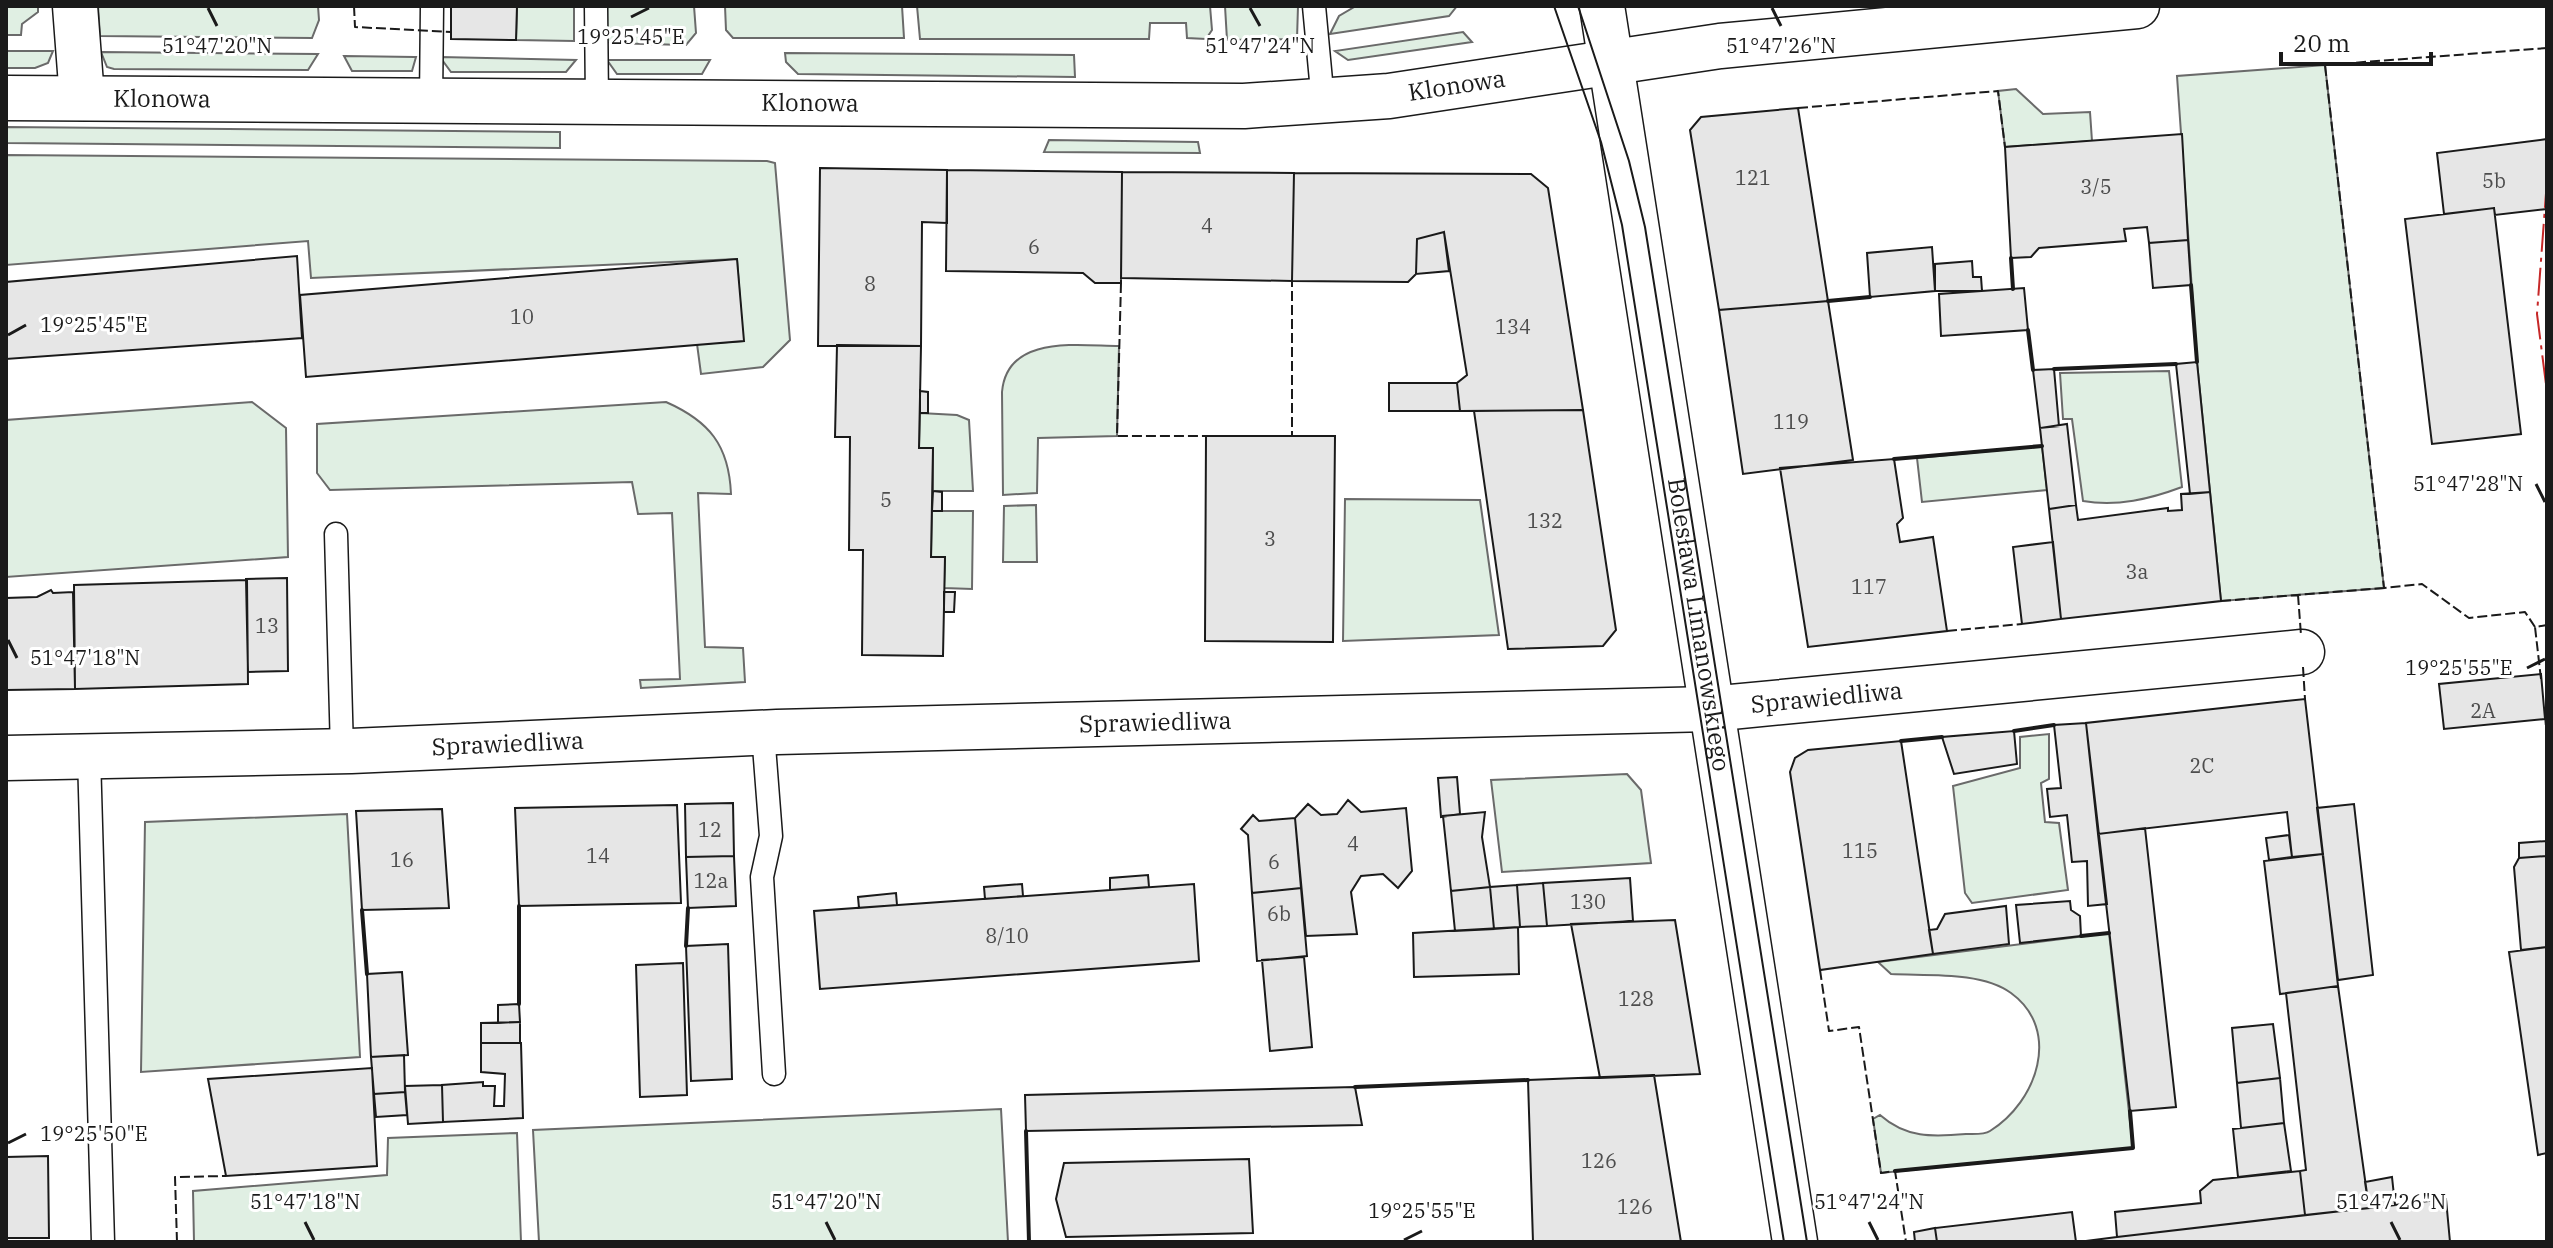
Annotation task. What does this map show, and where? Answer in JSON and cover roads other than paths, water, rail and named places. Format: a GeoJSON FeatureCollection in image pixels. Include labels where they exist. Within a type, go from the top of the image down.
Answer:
{"type":"FeatureCollection","features":[{"type":"Feature","properties":{"kind":"street"},"geometry":{"type":"LineString","coordinates":[[75,6],[82,98]]}},
{"type":"Feature","properties":{"kind":"street","name":"Bolesława Limanowskiego"},"geometry":{"type":"LineString","coordinates":[[1602,6],[1795,1242]]}},
{"type":"Feature","properties":{"kind":"street","name":"Klonowa"},"geometry":{"type":"LineString","coordinates":[[6,98],[1156,107],[1323,102],[1457,88],[1611,62],[1763,42],[2137,6]]}},
{"type":"Feature","properties":{"kind":"street","name":"Sprawiedliwa"},"geometry":{"type":"LineString","coordinates":[[6,758],[342,751],[763,733],[1710,709],[2302,652]]}},
{"type":"Feature","properties":{"kind":"lane"},"geometry":{"type":"LineString","coordinates":[[431,101],[432,6]]}},
{"type":"Feature","properties":{"kind":"lane"},"geometry":{"type":"LineString","coordinates":[[596,6],[597,102]]}},
{"type":"Feature","properties":{"kind":"lane"},"geometry":{"type":"LineString","coordinates":[[1314,6],[1323,102]]}},
{"type":"Feature","properties":{"kind":"lane"},"geometry":{"type":"LineString","coordinates":[[336,534],[342,751]]}},
{"type":"Feature","properties":{"kind":"lane"},"geometry":{"type":"LineString","coordinates":[[763,733],[771,836],[762,877],[774,1074]]}},
{"type":"Feature","properties":{"kind":"lane"},"geometry":{"type":"LineString","coordinates":[[89,756],[103,1242]]}},
{"type":"Feature","properties":{"kind":"tram line"},"geometry":{"type":"LineString","coordinates":[[1554,6],[1601,142],[1622,225],[1784,1242]]}},
{"type":"Feature","properties":{"kind":"tram line"},"geometry":{"type":"LineString","coordinates":[[1578,6],[1629,161],[1645,227],[1807,1242]]}}]}
